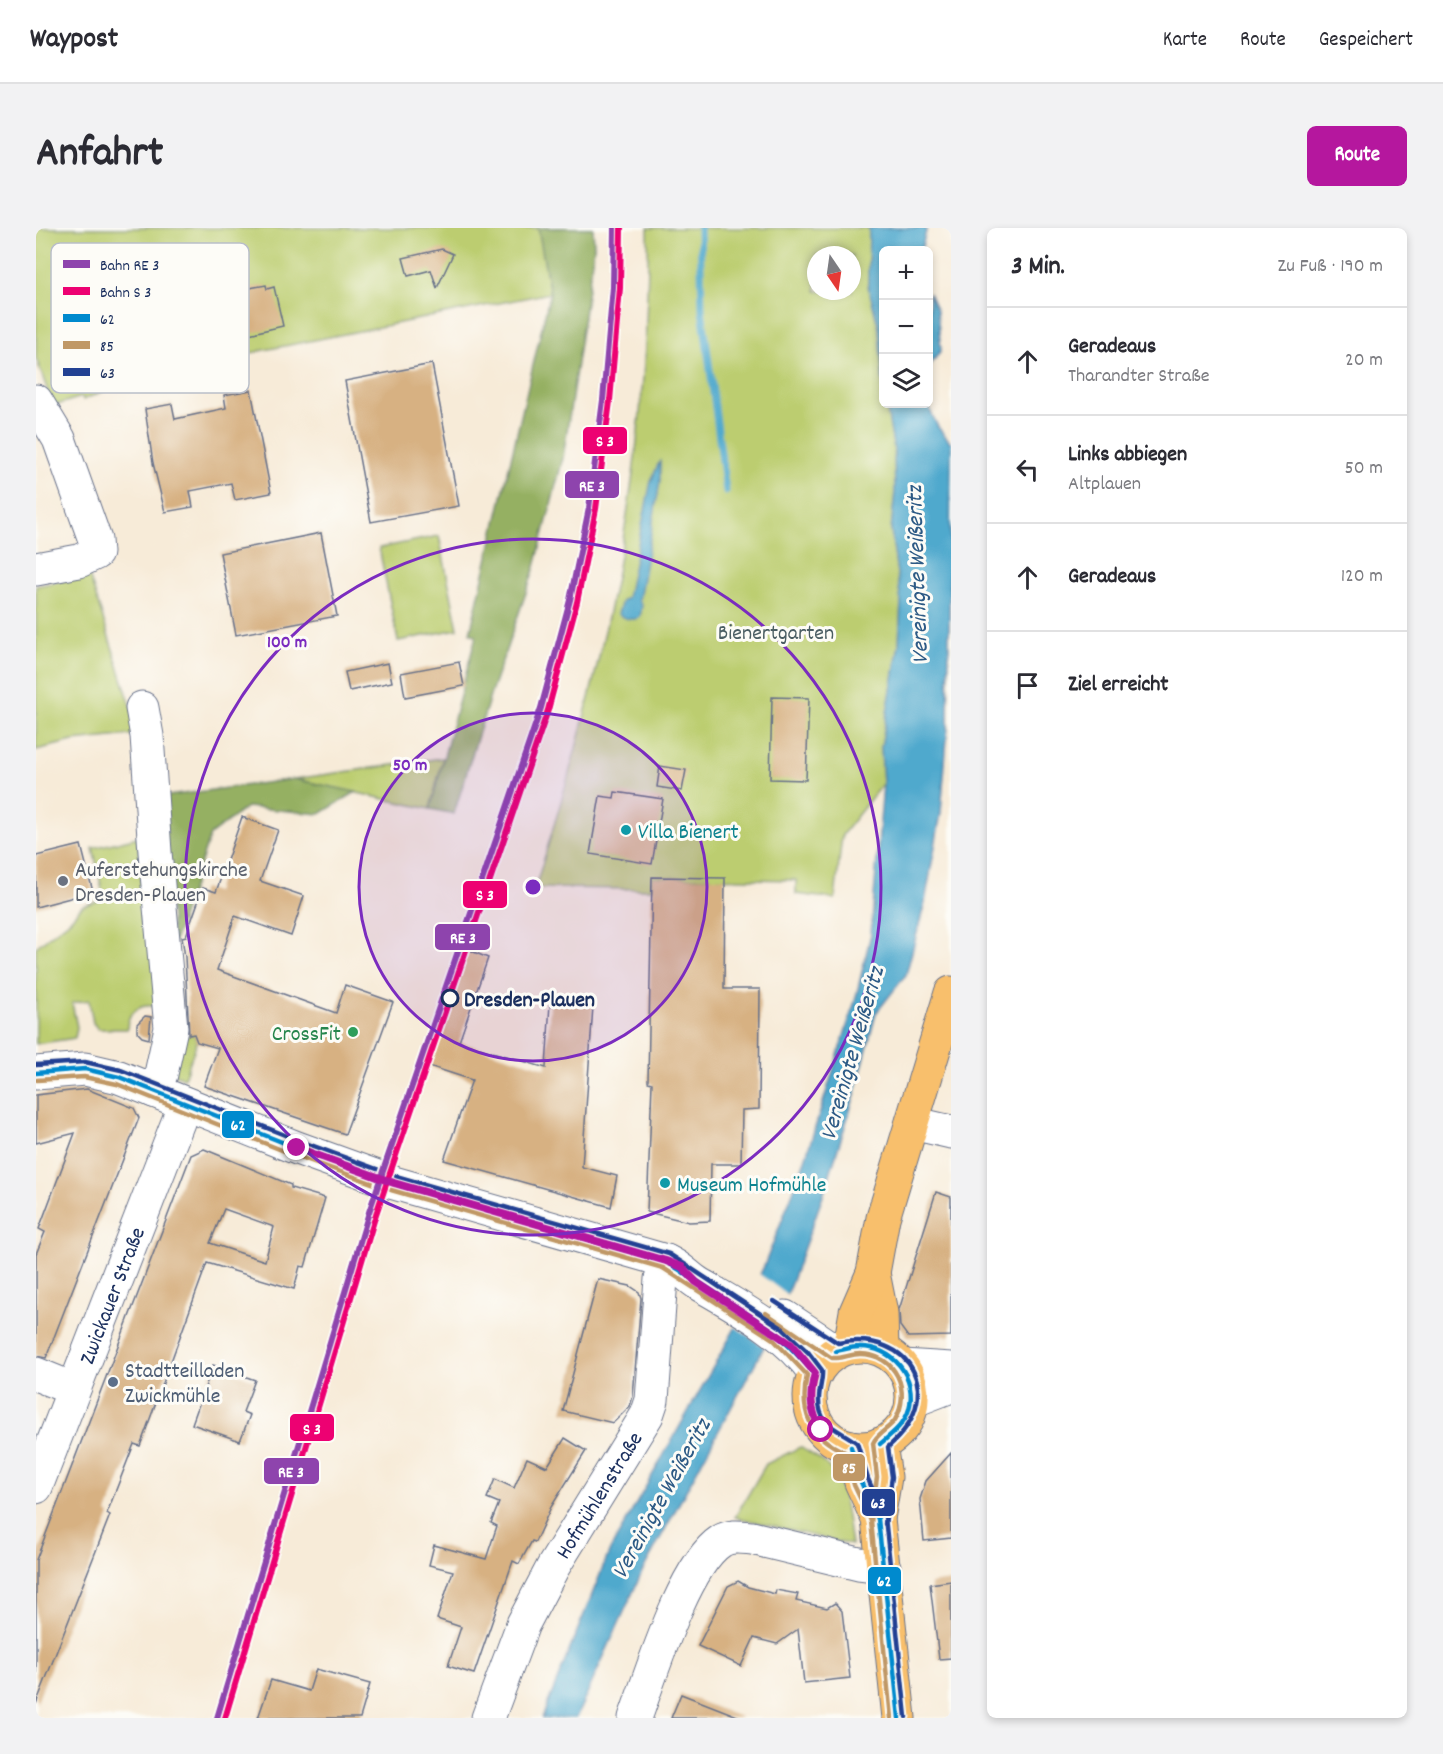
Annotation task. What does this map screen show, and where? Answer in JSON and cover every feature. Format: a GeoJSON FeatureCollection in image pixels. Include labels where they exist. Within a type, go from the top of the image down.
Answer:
{"type":"FeatureCollection","features":[{"type":"Feature","properties":{"kind":"main road"},"geometry":{"type":"LineString","coordinates":[[843,1354],[911,1384],[912,1401],[907,1420],[896,1435],[866,1446],[834,1441],[821,1430],[813,1416],[809,1394],[843,1354],[856,1312],[873,1273],[883,1218],[951,993]]}},
{"type":"Feature","properties":{"kind":"main road"},"geometry":{"type":"LineString","coordinates":[[866,1446],[861,1482],[878,1519],[871,1566],[899,1718]]}},
{"type":"Feature","properties":{"kind":"street"},"geometry":{"type":"LineString","coordinates":[[36,401],[59,439],[95,540],[96,553],[80,561],[36,569]]}},
{"type":"Feature","properties":{"kind":"street"},"geometry":{"type":"LineString","coordinates":[[142,708],[147,736],[154,852],[171,1028],[161,1074],[154,1091]]}},
{"type":"Feature","properties":{"kind":"street"},"geometry":{"type":"LineString","coordinates":[[36,1073],[85,1069],[119,1077],[394,1183],[674,1264],[708,1264],[726,1287],[843,1354],[951,1369]]}},
{"type":"Feature","properties":{"kind":"street","name":"Zwickauer Straße"},"geometry":{"type":"LineString","coordinates":[[36,1487],[185,1104]]}},
{"type":"Feature","properties":{"kind":"street"},"geometry":{"type":"LineString","coordinates":[[912,1123],[951,1132]]}},
{"type":"Feature","properties":{"kind":"street","name":"Hofmühlenstraße"},"geometry":{"type":"LineString","coordinates":[[488,1718],[523,1624],[553,1567],[647,1415],[652,1400],[661,1279],[674,1264]]}},
{"type":"Feature","properties":{"kind":"street"},"geometry":{"type":"LineString","coordinates":[[36,1374],[74,1389]]}},
{"type":"Feature","properties":{"kind":"street"},"geometry":{"type":"LineString","coordinates":[[912,1401],[951,1386]]}},
{"type":"Feature","properties":{"kind":"street"},"geometry":{"type":"LineString","coordinates":[[634,1718],[685,1592],[709,1551],[723,1540],[734,1536],[752,1538],[871,1566]]}},
{"type":"Feature","properties":{"kind":"green space"},"geometry":{"type":"Polygon","coordinates":[[[36,228],[593,228],[594,248],[543,255],[550,293],[249,353],[249,243],[51,243],[51,393],[99,393],[83,400],[82,397],[53,406],[36,358],[36,228]]]}},
{"type":"Feature","properties":{"kind":"green space"},"geometry":{"type":"Polygon","coordinates":[[[538,228],[593,228],[594,248],[563,458],[535,567],[490,696],[454,814],[430,809],[476,636],[470,633],[550,293],[538,228]]]}},
{"type":"Feature","properties":{"kind":"green space","name":"Bienertgarten"},"geometry":{"type":"Polygon","coordinates":[[[648,228],[869,228],[868,285],[879,328],[879,408],[887,408],[894,450],[895,492],[891,530],[901,602],[899,645],[881,747],[883,783],[842,835],[835,899],[796,894],[796,880],[652,877],[651,889],[535,888],[594,679],[623,539],[642,396],[648,228]]]}},
{"type":"Feature","properties":{"kind":"green space"},"geometry":{"type":"Polygon","coordinates":[[[439,536],[458,629],[398,641],[379,548],[439,536]]]}},
{"type":"Feature","properties":{"kind":"green space"},"geometry":{"type":"Polygon","coordinates":[[[89,575],[140,734],[73,741],[36,750],[36,586],[89,575]]]}},
{"type":"Feature","properties":{"kind":"green space"},"geometry":{"type":"Polygon","coordinates":[[[443,758],[430,809],[294,779],[443,758]]]}},
{"type":"Feature","properties":{"kind":"green space"},"geometry":{"type":"Polygon","coordinates":[[[294,779],[356,792],[320,814],[247,807],[210,835],[173,945],[161,797],[294,779]]]}},
{"type":"Feature","properties":{"kind":"green space"},"geometry":{"type":"Polygon","coordinates":[[[138,837],[142,909],[147,908],[160,1008],[148,1006],[133,1012],[127,1029],[98,1029],[93,1023],[89,1000],[72,1003],[77,1027],[75,1038],[36,1044],[36,947],[70,920],[82,906],[104,899],[93,848],[138,837]]]}},
{"type":"Feature","properties":{"kind":"green space"},"geometry":{"type":"Polygon","coordinates":[[[194,1034],[197,1042],[184,1078],[169,1072],[183,1036],[194,1034]]]}},
{"type":"Feature","properties":{"kind":"green space"},"geometry":{"type":"Polygon","coordinates":[[[800,1447],[827,1465],[838,1482],[845,1503],[851,1545],[735,1517],[766,1464],[800,1447]]]}},
{"type":"Feature","properties":{"kind":"water"},"geometry":{"type":"Polygon","coordinates":[[[869,228],[927,228],[922,246],[879,246],[879,328],[868,286],[869,228]]]}},
{"type":"Feature","properties":{"kind":"water"},"geometry":{"type":"Polygon","coordinates":[[[933,302],[937,311],[941,350],[933,361],[933,302]]]}},
{"type":"Feature","properties":{"kind":"water","name":"Vereinigte Weißeritz"},"geometry":{"type":"Polygon","coordinates":[[[887,408],[929,408],[938,427],[951,443],[948,726],[941,813],[925,902],[906,975],[876,1013],[857,1088],[823,1196],[790,1286],[763,1349],[643,1570],[576,1718],[542,1718],[610,1550],[734,1330],[764,1266],[803,1166],[855,1001],[871,934],[883,784],[881,747],[899,645],[901,602],[891,530],[895,492],[894,450],[887,408]]]}},
{"type":"Feature","properties":{"kind":"water"},"geometry":{"type":"Polygon","coordinates":[[[660,460],[660,482],[639,600],[642,606],[640,617],[629,619],[618,614],[622,601],[627,598],[651,481],[660,460]]]}},
{"type":"Feature","properties":{"kind":"pier"},"geometry":{"type":"Polygon","coordinates":[[[758,1273],[789,1296],[766,1348],[733,1325],[758,1273]]]}},
{"type":"Feature","properties":{"kind":"building"},"geometry":{"type":"Polygon","coordinates":[[[442,249],[453,254],[437,288],[431,270],[408,276],[403,258],[442,249]]]}},
{"type":"Feature","properties":{"kind":"building"},"geometry":{"type":"Polygon","coordinates":[[[266,285],[267,289],[274,287],[283,326],[249,334],[249,288],[266,285]]]}},
{"type":"Feature","properties":{"kind":"building"},"geometry":{"type":"Polygon","coordinates":[[[432,364],[459,506],[371,522],[345,381],[432,364]]]}},
{"type":"Feature","properties":{"kind":"building"},"geometry":{"type":"Polygon","coordinates":[[[251,390],[271,493],[235,500],[231,483],[190,491],[193,507],[165,512],[153,463],[145,409],[172,404],[175,419],[226,408],[224,395],[249,393],[251,390]]]}},
{"type":"Feature","properties":{"kind":"building"},"geometry":{"type":"Polygon","coordinates":[[[321,533],[337,616],[236,635],[220,553],[321,533]]]}},
{"type":"Feature","properties":{"kind":"building"},"geometry":{"type":"Polygon","coordinates":[[[459,662],[464,686],[405,697],[401,673],[459,662]]]}},
{"type":"Feature","properties":{"kind":"building"},"geometry":{"type":"Polygon","coordinates":[[[388,663],[392,682],[349,691],[345,672],[388,663]]]}},
{"type":"Feature","properties":{"kind":"building"},"geometry":{"type":"Polygon","coordinates":[[[772,697],[809,698],[806,780],[770,779],[772,697]]]}},
{"type":"Feature","properties":{"kind":"building"},"geometry":{"type":"Polygon","coordinates":[[[660,766],[686,770],[682,791],[657,787],[660,766]]]}},
{"type":"Feature","properties":{"kind":"building","name":"Villa Bienert"},"geometry":{"type":"Polygon","coordinates":[[[615,792],[663,799],[652,864],[590,854],[600,796],[614,798],[615,792]]]}},
{"type":"Feature","properties":{"kind":"building"},"geometry":{"type":"Polygon","coordinates":[[[242,817],[278,830],[260,881],[304,896],[291,936],[235,916],[217,970],[336,1013],[345,985],[393,1002],[345,1134],[204,1086],[218,1048],[197,1042],[194,1034],[189,1035],[182,937],[186,936],[203,888],[216,892],[242,817]]]}},
{"type":"Feature","properties":{"kind":"building","name":"Auferstehungskirche Dresden-Plauen"},"geometry":{"type":"Polygon","coordinates":[[[81,845],[93,892],[36,907],[36,856],[81,845]]]}},
{"type":"Feature","properties":{"kind":"building"},"geometry":{"type":"Polygon","coordinates":[[[652,877],[725,878],[724,989],[760,989],[759,1109],[742,1110],[741,1164],[711,1164],[710,1221],[689,1222],[647,1212],[652,1083],[648,1082],[652,877]]]}},
{"type":"Feature","properties":{"kind":"building"},"geometry":{"type":"Polygon","coordinates":[[[464,948],[488,958],[459,1042],[546,1068],[550,1003],[593,1006],[582,1167],[617,1176],[611,1207],[444,1160],[472,1080],[426,1065],[464,948]]]}},
{"type":"Feature","properties":{"kind":"building"},"geometry":{"type":"Polygon","coordinates":[[[145,1016],[151,1017],[149,1039],[137,1032],[137,1024],[145,1016]]]}},
{"type":"Feature","properties":{"kind":"building"},"geometry":{"type":"Polygon","coordinates":[[[87,1089],[134,1108],[139,1118],[46,1358],[36,1356],[36,1254],[45,1232],[39,1229],[75,1133],[36,1143],[36,1095],[87,1089]]]}},
{"type":"Feature","properties":{"kind":"building"},"geometry":{"type":"Polygon","coordinates":[[[204,1149],[291,1185],[291,1188],[325,1198],[305,1267],[300,1266],[294,1289],[207,1263],[140,1446],[134,1444],[107,1513],[110,1515],[36,1704],[36,1560],[191,1155],[204,1149]],[[224,1209],[210,1243],[265,1261],[274,1227],[224,1209]]]}},
{"type":"Feature","properties":{"kind":"building"},"geometry":{"type":"Polygon","coordinates":[[[936,1192],[951,1197],[951,1336],[908,1337],[900,1326],[899,1310],[936,1192]]]}},
{"type":"Feature","properties":{"kind":"building"},"geometry":{"type":"Polygon","coordinates":[[[598,1279],[630,1286],[639,1292],[641,1298],[633,1396],[630,1406],[613,1423],[563,1411],[598,1279]]]}},
{"type":"Feature","properties":{"kind":"building"},"geometry":{"type":"Polygon","coordinates":[[[213,1365],[255,1380],[243,1412],[250,1415],[240,1441],[192,1424],[213,1365]]]}},
{"type":"Feature","properties":{"kind":"building"},"geometry":{"type":"Polygon","coordinates":[[[565,1438],[586,1451],[551,1507],[535,1542],[532,1541],[519,1564],[513,1561],[474,1674],[448,1666],[461,1627],[437,1619],[453,1571],[429,1565],[434,1545],[486,1559],[497,1526],[491,1523],[499,1503],[487,1498],[495,1479],[514,1488],[527,1458],[547,1467],[565,1438]]]}},
{"type":"Feature","properties":{"kind":"building"},"geometry":{"type":"Polygon","coordinates":[[[951,1453],[951,1538],[924,1541],[920,1499],[926,1481],[951,1453]]]}},
{"type":"Feature","properties":{"kind":"building"},"geometry":{"type":"Polygon","coordinates":[[[738,1581],[748,1587],[775,1594],[776,1590],[798,1594],[796,1601],[827,1608],[835,1603],[842,1611],[850,1678],[804,1683],[798,1629],[777,1644],[754,1638],[741,1666],[698,1646],[728,1586],[738,1581]]]}},
{"type":"Feature","properties":{"kind":"building"},"geometry":{"type":"Polygon","coordinates":[[[951,1581],[951,1658],[939,1659],[930,1584],[951,1581]]]}},
{"type":"Feature","properties":{"kind":"building"},"geometry":{"type":"Polygon","coordinates":[[[316,1669],[370,1684],[360,1718],[258,1718],[271,1680],[309,1691],[316,1669]]]}},
{"type":"Feature","properties":{"kind":"building"},"geometry":{"type":"Polygon","coordinates":[[[681,1694],[740,1717],[671,1718],[681,1694]]]}},
{"type":"Feature","properties":{"kind":"waterway"},"geometry":{"type":"LineString","coordinates":[[700,228],[702,309],[726,491]]}},
{"type":"Feature","properties":{"kind":"transit line"},"geometry":{"type":"LineString","coordinates":[[217,1718],[369,1212],[541,708],[570,600],[589,508],[603,400],[613,287],[614,228]]}},
{"type":"Feature","properties":{"kind":"transit line"},"geometry":{"type":"LineString","coordinates":[[225,1718],[376,1214],[548,710],[577,602],[596,509],[610,401],[620,288],[621,228]]}},
{"type":"Feature","properties":{"kind":"transit line","name":"63"},"geometry":{"type":"LineString","coordinates":[[36,1065],[85,1062],[121,1070],[300,1141],[396,1176],[669,1254],[782,1328],[809,1353],[822,1370],[819,1399],[822,1416],[831,1426],[857,1443],[868,1479],[885,1517],[906,1717]]}},
{"type":"Feature","properties":{"kind":"transit line","name":"62"},"geometry":{"type":"LineString","coordinates":[[36,1073],[85,1069],[119,1077],[297,1148],[394,1183],[666,1261],[777,1334],[815,1373]]}},
{"type":"Feature","properties":{"kind":"transit line","name":"85"},"geometry":{"type":"LineString","coordinates":[[37,1080],[84,1077],[117,1084],[294,1155],[391,1190],[663,1268],[773,1339],[807,1375],[805,1401],[810,1422],[823,1439],[845,1452],[854,1485],[871,1521],[891,1718]]}},
{"type":"Feature","properties":{"kind":"transit line","name":"63"},"geometry":{"type":"LineString","coordinates":[[774,1301],[838,1343],[864,1341],[886,1346],[902,1357],[913,1371],[918,1388],[916,1408],[906,1428],[888,1447],[892,1477],[885,1524]]}},
{"type":"Feature","properties":{"kind":"transit line","name":"85"},"geometry":{"type":"LineString","coordinates":[[766,1313],[832,1358],[860,1354],[873,1356],[883,1360],[897,1376],[901,1386],[900,1409],[895,1420],[877,1436],[873,1443],[877,1477],[871,1522]]}},
{"type":"Feature","properties":{"kind":"transit line","name":"62"},"geometry":{"type":"LineString","coordinates":[[836,1351],[853,1347],[871,1348],[892,1358],[906,1375],[911,1397],[909,1409],[898,1428],[880,1444]]}},
{"type":"Feature","properties":{"kind":"transit line","name":"62"},"geometry":{"type":"LineString","coordinates":[[851,1447],[861,1482],[878,1519],[899,1718]]}},
{"type":"Feature","properties":{"kind":"place","name":"Villa Bienert"},"geometry":{"type":"Point","coordinates":[626,830]}},
{"type":"Feature","properties":{"kind":"place","name":"Auferstehungskirche Dresden-Plauen"},"geometry":{"type":"Point","coordinates":[63,881]}},
{"type":"Feature","properties":{"kind":"place","name":"Dresden-Plauen"},"geometry":{"type":"Point","coordinates":[450,998]}},
{"type":"Feature","properties":{"kind":"place","name":"CrossFit"},"geometry":{"type":"Point","coordinates":[353,1032]}},
{"type":"Feature","properties":{"kind":"place","name":"Museum Hofmühle"},"geometry":{"type":"Point","coordinates":[665,1183]}},
{"type":"Feature","properties":{"kind":"place","name":"Stadtteilladen Zwickmühle"},"geometry":{"type":"Point","coordinates":[113,1382]}},
{"type":"Feature","properties":{"kind":"route"},"geometry":{"type":"LineString","coordinates":[[297,1148],[394,1183],[579,1235],[682,1267],[696,1282],[791,1344],[803,1357],[815,1373],[809,1394],[813,1416],[821,1430]]}}]}
